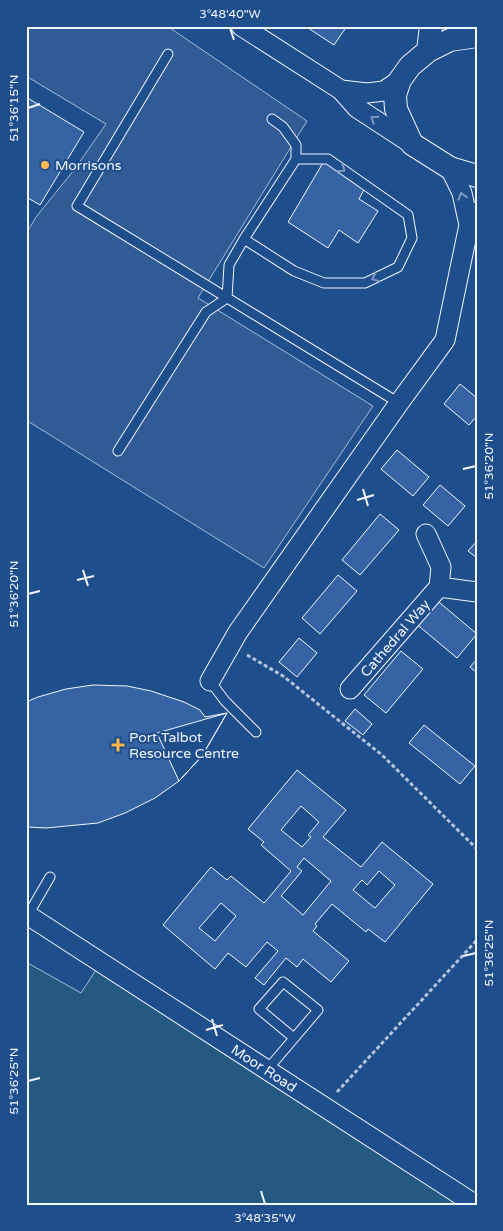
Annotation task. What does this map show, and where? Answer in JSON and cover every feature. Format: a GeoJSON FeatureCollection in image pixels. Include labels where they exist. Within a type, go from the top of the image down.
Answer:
{"type":"FeatureCollection","features":[{"type":"Feature","properties":{"kind":"street"},"geometry":{"type":"LineString","coordinates":[[241,26],[341,90],[357,108],[412,144],[450,168],[477,176]]}},
{"type":"Feature","properties":{"kind":"street"},"geometry":{"type":"LineString","coordinates":[[428,51],[432,26]]}},
{"type":"Feature","properties":{"kind":"street"},"geometry":{"type":"LineString","coordinates":[[412,144],[396,109],[395,95],[400,80],[410,66],[428,51],[450,40],[477,36]]}},
{"type":"Feature","properties":{"kind":"street"},"geometry":{"type":"LineString","coordinates":[[341,90],[367,94],[384,92],[400,80]]}},
{"type":"Feature","properties":{"kind":"street"},"geometry":{"type":"LineString","coordinates":[[210,682],[232,643],[445,340],[473,218],[450,168]]}},
{"type":"Feature","properties":{"kind":"street","name":"Cathedral Way"},"geometry":{"type":"LineString","coordinates":[[350,689],[439,587],[441,568],[426,534]]}},
{"type":"Feature","properties":{"kind":"street","name":"Cathedral Way"},"geometry":{"type":"LineString","coordinates":[[439,587],[477,592]]}},
{"type":"Feature","properties":{"kind":"street","name":"Moor Road"},"geometry":{"type":"LineString","coordinates":[[27,915],[476,1205]]}},
{"type":"Feature","properties":{"kind":"lane"},"geometry":{"type":"LineString","coordinates":[[168,54],[77,206],[399,403]]}},
{"type":"Feature","properties":{"kind":"lane"},"geometry":{"type":"LineString","coordinates":[[227,298],[229,266],[244,239],[296,159],[296,145],[283,127],[272,119]]}},
{"type":"Feature","properties":{"kind":"lane"},"geometry":{"type":"LineString","coordinates":[[244,239],[294,271],[324,283],[365,283],[398,268],[412,238],[408,215],[328,159],[296,159]]}},
{"type":"Feature","properties":{"kind":"lane"},"geometry":{"type":"LineString","coordinates":[[118,451],[206,312],[227,298]]}},
{"type":"Feature","properties":{"kind":"lane"},"geometry":{"type":"LineString","coordinates":[[210,682],[225,701],[256,732]]}},
{"type":"Feature","properties":{"kind":"lane"},"geometry":{"type":"LineString","coordinates":[[27,915],[50,877]]}},
{"type":"Feature","properties":{"kind":"lane"},"geometry":{"type":"LineString","coordinates":[[267,1070],[318,1010],[283,982],[259,1009],[294,1038]]}},
{"type":"Feature","properties":{"kind":"path"},"geometry":{"type":"LineString","coordinates":[[232,643],[240,650],[283,676],[382,755],[477,849]]}},
{"type":"Feature","properties":{"kind":"path"},"geometry":{"type":"LineString","coordinates":[[324,1106],[477,940]]}},
{"type":"Feature","properties":{"kind":"shaded area"},"geometry":{"type":"Polygon","coordinates":[[[26,26],[167,26],[307,121],[198,298],[373,406],[264,568],[26,420],[26,234],[36,217],[74,170],[106,124],[26,76],[26,26]]]}},
{"type":"Feature","properties":{"kind":"shaded area"},"geometry":{"type":"Polygon","coordinates":[[[26,962],[81,993],[101,962],[476,1205],[26,1205],[26,962]]]}},
{"type":"Feature","properties":{"kind":"building"},"geometry":{"type":"Polygon","coordinates":[[[305,26],[347,26],[334,45],[305,26]]]}},
{"type":"Feature","properties":{"kind":"building","name":"Morrisons"},"geometry":{"type":"Polygon","coordinates":[[[26,97],[84,132],[40,205],[28,198],[26,200],[26,97]]]}},
{"type":"Feature","properties":{"kind":"building"},"geometry":{"type":"Polygon","coordinates":[[[327,156],[368,182],[359,199],[378,211],[358,243],[339,230],[328,248],[288,222],[327,156]]]}},
{"type":"Feature","properties":{"kind":"building"},"geometry":{"type":"Polygon","coordinates":[[[460,384],[477,398],[477,416],[469,425],[444,404],[460,384]]]}},
{"type":"Feature","properties":{"kind":"building"},"geometry":{"type":"Polygon","coordinates":[[[397,450],[429,477],[413,496],[381,469],[397,450]]]}},
{"type":"Feature","properties":{"kind":"building"},"geometry":{"type":"Polygon","coordinates":[[[440,485],[465,506],[448,526],[423,505],[440,485]]]}},
{"type":"Feature","properties":{"kind":"building"},"geometry":{"type":"Polygon","coordinates":[[[380,514],[399,530],[360,575],[342,560],[380,514]]]}},
{"type":"Feature","properties":{"kind":"building"},"geometry":{"type":"Polygon","coordinates":[[[477,541],[477,558],[468,551],[477,541]]]}},
{"type":"Feature","properties":{"kind":"building"},"geometry":{"type":"Polygon","coordinates":[[[338,575],[357,591],[320,634],[302,618],[338,575]]]}},
{"type":"Feature","properties":{"kind":"building"},"geometry":{"type":"Polygon","coordinates":[[[434,598],[477,634],[457,658],[414,622],[434,598]]]}},
{"type":"Feature","properties":{"kind":"building"},"geometry":{"type":"Polygon","coordinates":[[[299,638],[317,653],[297,677],[279,662],[299,638]]]}},
{"type":"Feature","properties":{"kind":"building"},"geometry":{"type":"Polygon","coordinates":[[[401,651],[423,669],[386,713],[364,695],[401,651]]]}},
{"type":"Feature","properties":{"kind":"building"},"geometry":{"type":"Polygon","coordinates":[[[477,659],[477,673],[470,667],[477,659]]]}},
{"type":"Feature","properties":{"kind":"building","name":"Port Talbot Resource Centre"},"geometry":{"type":"Polygon","coordinates":[[[93,685],[127,686],[151,691],[184,702],[200,710],[205,717],[227,713],[202,756],[179,781],[155,798],[125,813],[98,823],[46,828],[26,827],[26,702],[66,689],[93,685]]]}},
{"type":"Feature","properties":{"kind":"building"},"geometry":{"type":"Polygon","coordinates":[[[355,709],[372,724],[363,735],[345,721],[355,709]]]}},
{"type":"Feature","properties":{"kind":"building"},"geometry":{"type":"Polygon","coordinates":[[[227,713],[202,756],[179,781],[157,733],[227,713]]]}},
{"type":"Feature","properties":{"kind":"building"},"geometry":{"type":"Polygon","coordinates":[[[424,725],[475,766],[460,784],[409,743],[424,725]]]}},
{"type":"Feature","properties":{"kind":"building"},"geometry":{"type":"Polygon","coordinates":[[[297,770],[346,810],[323,837],[361,867],[382,842],[433,884],[385,942],[368,929],[366,932],[332,904],[315,924],[317,926],[313,931],[349,961],[331,982],[303,959],[297,967],[286,958],[264,985],[255,978],[278,951],[267,942],[246,967],[228,953],[215,969],[163,925],[211,867],[227,880],[231,876],[264,903],[266,901],[291,871],[261,845],[264,842],[248,829],[297,770]],[[301,806],[281,830],[302,847],[311,837],[308,835],[319,822],[301,806]],[[304,858],[297,867],[302,871],[281,896],[303,915],[331,881],[304,858]],[[379,871],[367,885],[362,880],[353,890],[375,908],[395,885],[379,871]],[[221,903],[199,928],[215,941],[236,916],[221,903]]]}},
{"type":"Feature","properties":{"kind":"place","name":"Morrisons"},"geometry":{"type":"Point","coordinates":[45,165]}},
{"type":"Feature","properties":{"kind":"place","name":"Port Talbot Resource Centre"},"geometry":{"type":"Point","coordinates":[118,745]}}]}
